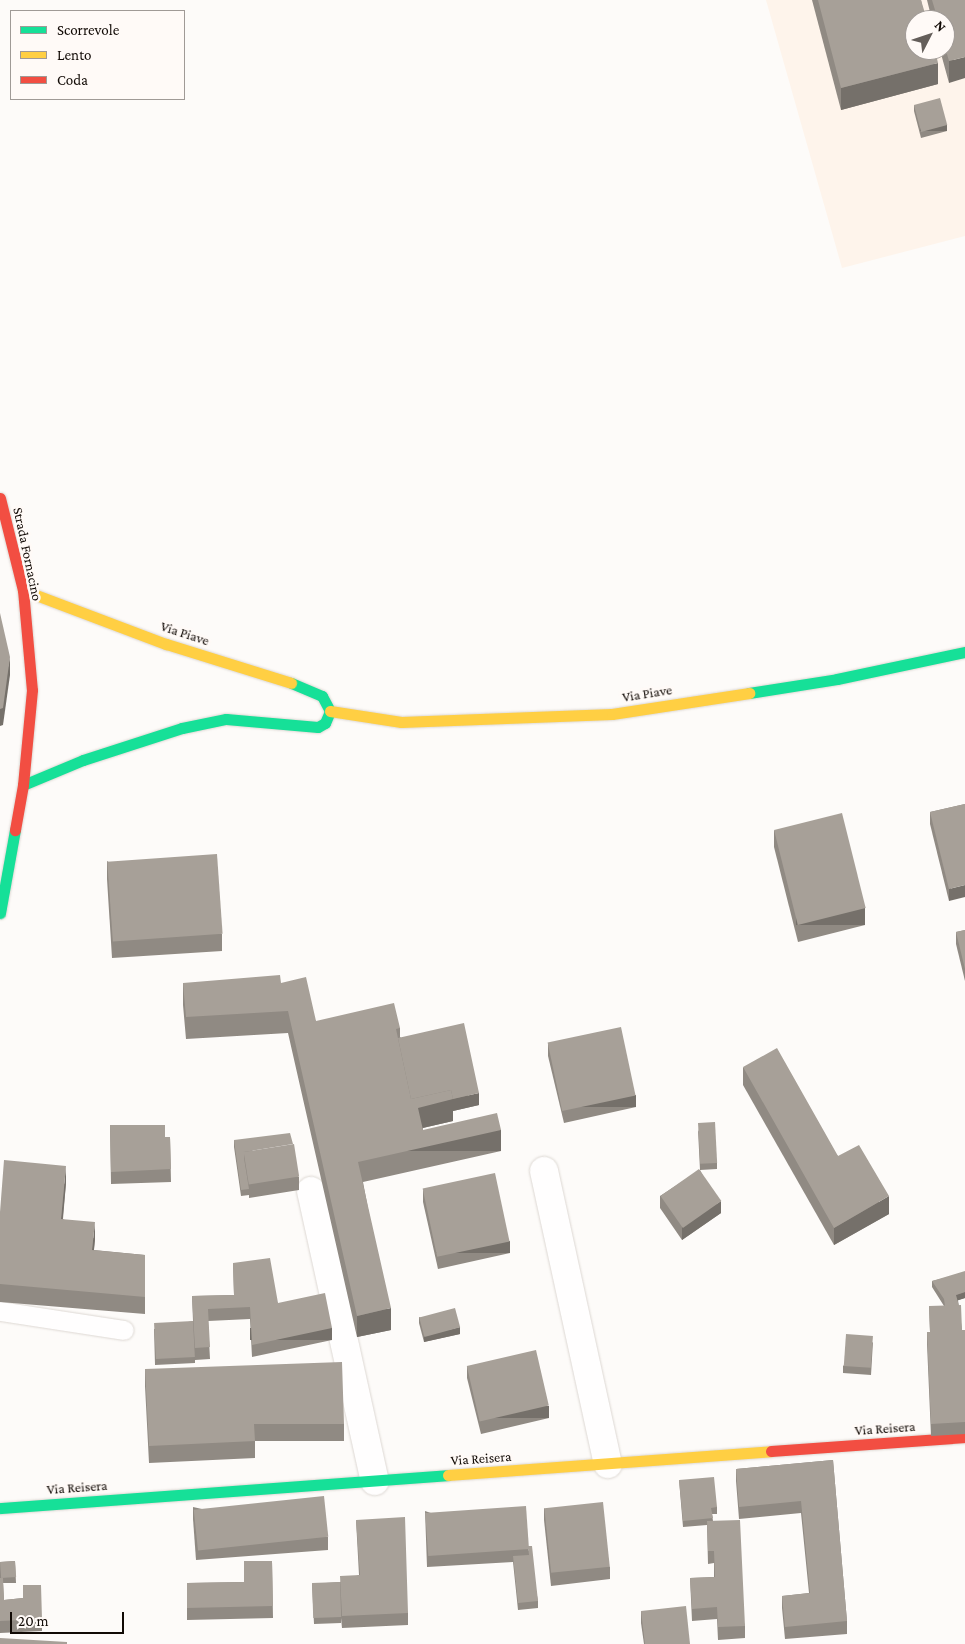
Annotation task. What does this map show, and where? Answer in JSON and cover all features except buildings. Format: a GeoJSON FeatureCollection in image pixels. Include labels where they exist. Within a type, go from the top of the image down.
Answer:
{"type":"FeatureCollection","features":[{"type":"Feature","properties":{"kind":"street","name":"Strada Fornacino"},"geometry":{"type":"LineString","coordinates":[[0,498],[23,590],[32,690],[23,785],[0,913]]}},
{"type":"Feature","properties":{"kind":"street","name":"Via Piave"},"geometry":{"type":"LineString","coordinates":[[23,590],[166,644],[305,687],[322,696],[330,711],[401,722],[612,714],[838,679],[965,652]]}},
{"type":"Feature","properties":{"kind":"street"},"geometry":{"type":"LineString","coordinates":[[23,785],[83,760],[182,728],[226,719],[318,727],[325,723],[330,711]]}},
{"type":"Feature","properties":{"kind":"street"},"geometry":{"type":"LineString","coordinates":[[544,1171],[608,1464]]}},
{"type":"Feature","properties":{"kind":"street"},"geometry":{"type":"LineString","coordinates":[[311,1191],[375,1481]]}},
{"type":"Feature","properties":{"kind":"street","name":"Via Reisera"},"geometry":{"type":"LineString","coordinates":[[0,1508],[965,1437]]}},
{"type":"Feature","properties":{"kind":"lane"},"geometry":{"type":"LineString","coordinates":[[0,1311],[124,1330]]}},
{"type":"Feature","properties":{"kind":"shaded area"},"geometry":{"type":"Polygon","coordinates":[[[766,0],[965,0],[965,236],[842,268],[766,0]]]}},
{"type":"Feature","properties":{"kind":"traffic: fast"},"geometry":{"type":"LineString","coordinates":[[749,693],[837,679],[965,652]]}},
{"type":"Feature","properties":{"kind":"traffic: fast"},"geometry":{"type":"LineString","coordinates":[[23,785],[83,760],[182,728],[226,719],[318,727],[325,723],[330,711],[322,696],[291,683]]}},
{"type":"Feature","properties":{"kind":"traffic: fast"},"geometry":{"type":"LineString","coordinates":[[0,913],[15,830]]}},
{"type":"Feature","properties":{"kind":"traffic: fast"},"geometry":{"type":"LineString","coordinates":[[0,1508],[448,1475]]}},
{"type":"Feature","properties":{"kind":"traffic: slow"},"geometry":{"type":"LineString","coordinates":[[23,590],[166,644],[291,683]]}},
{"type":"Feature","properties":{"kind":"traffic: slow"},"geometry":{"type":"LineString","coordinates":[[330,711],[401,722],[612,714],[749,693]]}},
{"type":"Feature","properties":{"kind":"traffic: slow"},"geometry":{"type":"LineString","coordinates":[[448,1475],[771,1451]]}},
{"type":"Feature","properties":{"kind":"traffic: jam"},"geometry":{"type":"LineString","coordinates":[[0,498],[23,590],[32,690],[23,785],[15,830]]}},
{"type":"Feature","properties":{"kind":"traffic: jam"},"geometry":{"type":"LineString","coordinates":[[771,1451],[965,1437]]}}]}
